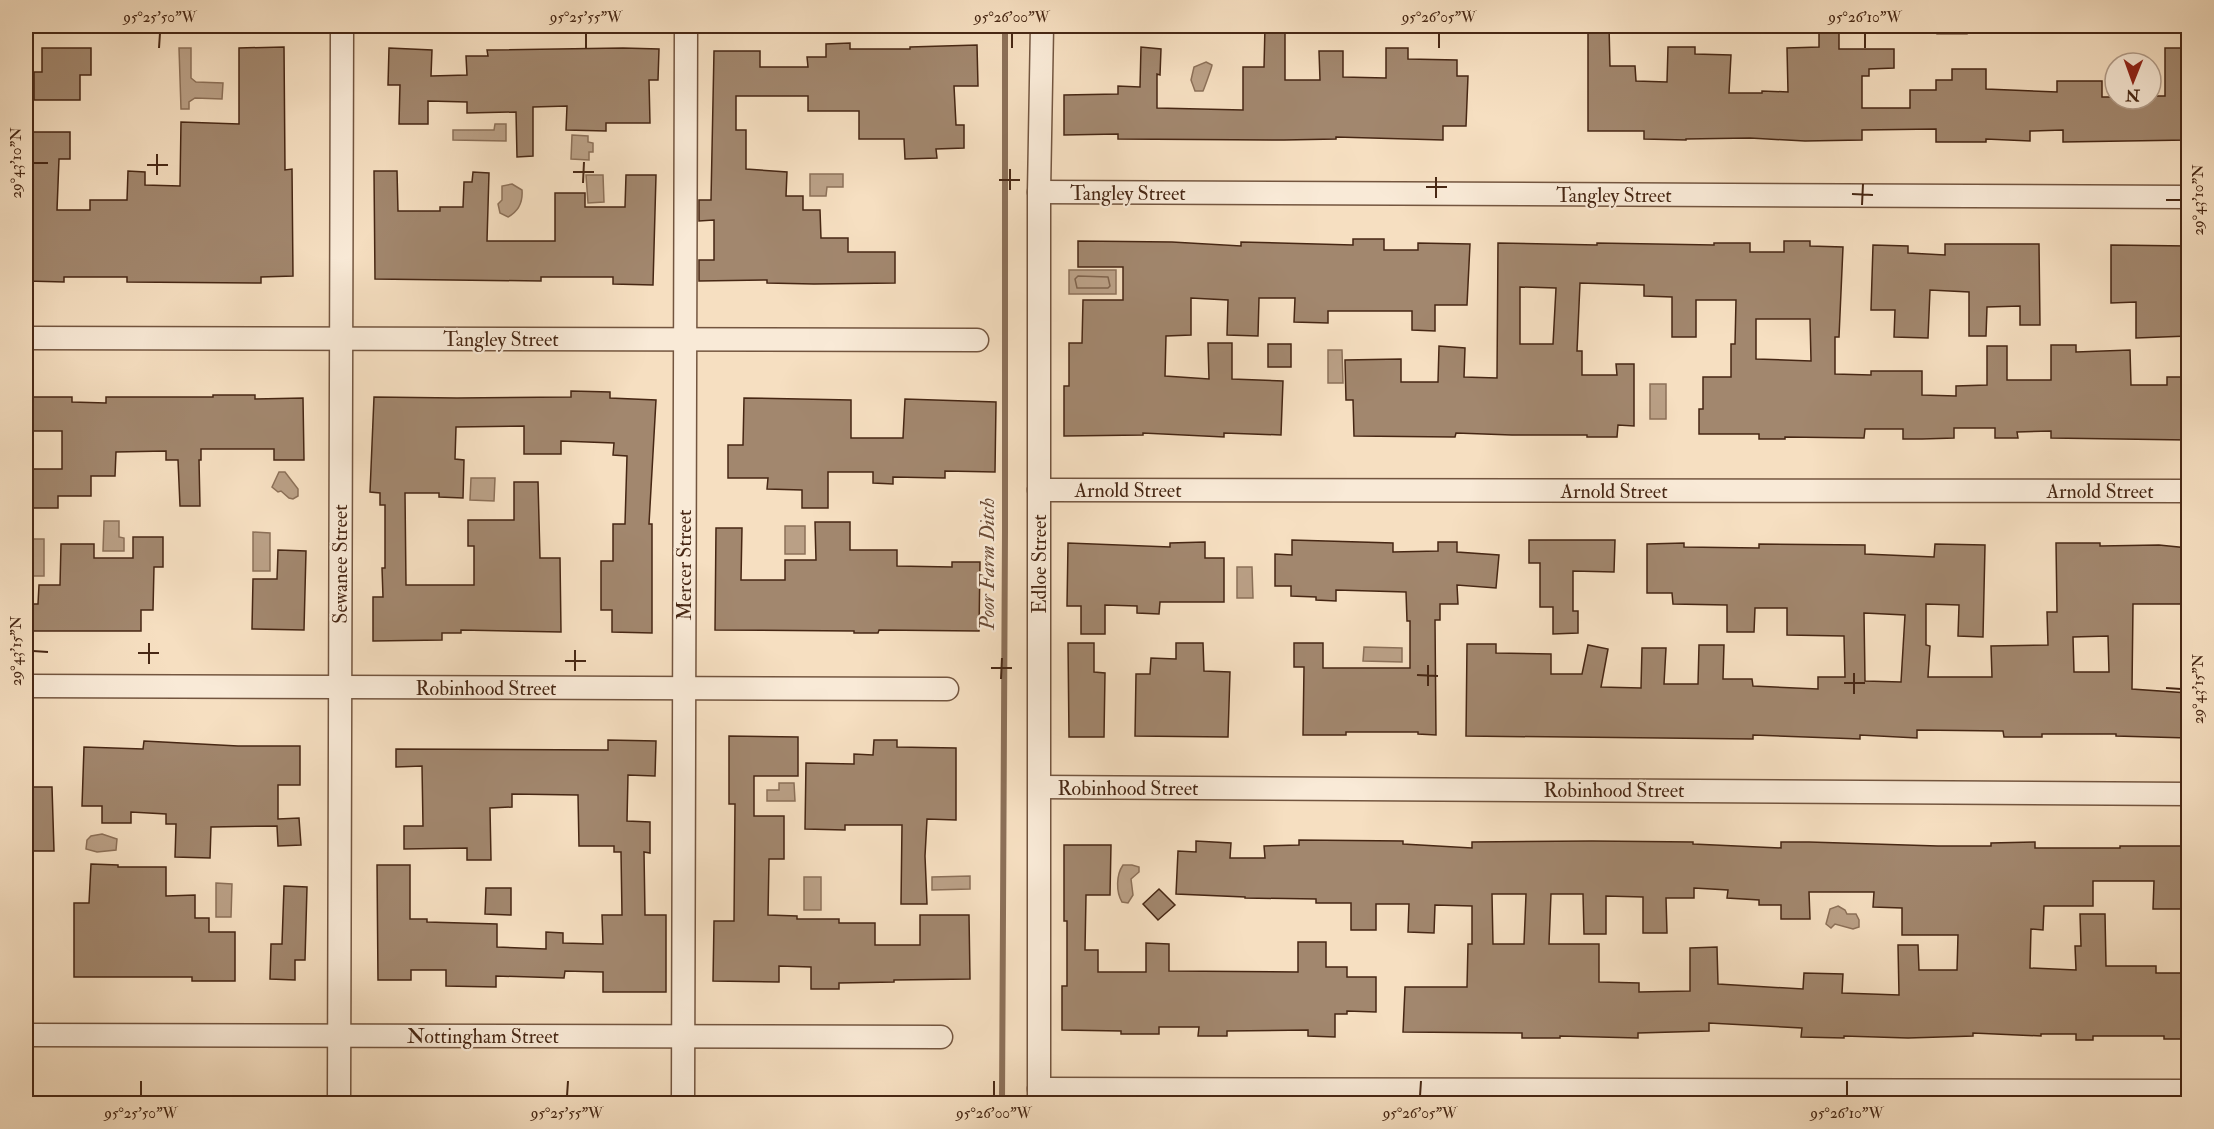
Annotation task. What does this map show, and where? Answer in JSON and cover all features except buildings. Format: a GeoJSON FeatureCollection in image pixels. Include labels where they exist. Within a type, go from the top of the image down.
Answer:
{"type":"FeatureCollection","features":[{"type":"Feature","properties":{"kind":"street","name":"Sewanee Street"},"geometry":{"type":"LineString","coordinates":[[339,1104],[342,26]]}},
{"type":"Feature","properties":{"kind":"street","name":"Mercer Street"},"geometry":{"type":"LineString","coordinates":[[683,1104],[686,26]]}},
{"type":"Feature","properties":{"kind":"street","name":"Edloe Street"},"geometry":{"type":"LineString","coordinates":[[1039,1096],[1039,192],[1042,26]]}},
{"type":"Feature","properties":{"kind":"street","name":"Tangley Street"},"geometry":{"type":"LineString","coordinates":[[1039,192],[2188,197]]}},
{"type":"Feature","properties":{"kind":"street","name":"Tangley Street"},"geometry":{"type":"LineString","coordinates":[[26,338],[977,340]]}},
{"type":"Feature","properties":{"kind":"street","name":"Arnold Street"},"geometry":{"type":"LineString","coordinates":[[1039,490],[2188,491]]}},
{"type":"Feature","properties":{"kind":"street","name":"Robinhood Street"},"geometry":{"type":"LineString","coordinates":[[26,686],[947,689]]}},
{"type":"Feature","properties":{"kind":"street","name":"Robinhood Street"},"geometry":{"type":"LineString","coordinates":[[1040,787],[2188,794]]}},
{"type":"Feature","properties":{"kind":"street","name":"Nottingham Street"},"geometry":{"type":"LineString","coordinates":[[26,1035],[941,1037]]}},
{"type":"Feature","properties":{"kind":"street"},"geometry":{"type":"LineString","coordinates":[[1039,1096],[2188,1090]]}},
{"type":"Feature","properties":{"kind":"water"},"geometry":{"type":"Polygon","coordinates":[[[1937,26],[1967,26],[1967,34],[1937,34],[1937,26]]]}},
{"type":"Feature","properties":{"kind":"water"},"geometry":{"type":"Polygon","coordinates":[[[179,48],[191,48],[191,78],[196,82],[223,83],[222,99],[195,98],[189,102],[189,109],[181,109],[179,48]]]}},
{"type":"Feature","properties":{"kind":"water"},"geometry":{"type":"Polygon","coordinates":[[[1206,62],[1212,65],[1205,86],[1203,91],[1195,91],[1191,80],[1194,67],[1206,62]]]}},
{"type":"Feature","properties":{"kind":"water"},"geometry":{"type":"Polygon","coordinates":[[[495,124],[506,124],[506,141],[453,140],[453,130],[494,130],[495,124]]]}},
{"type":"Feature","properties":{"kind":"water"},"geometry":{"type":"Polygon","coordinates":[[[572,135],[588,136],[588,142],[593,143],[593,152],[589,152],[589,160],[571,159],[572,135]]]}},
{"type":"Feature","properties":{"kind":"water"},"geometry":{"type":"Polygon","coordinates":[[[810,174],[843,174],[843,187],[827,187],[826,196],[810,196],[810,174]]]}},
{"type":"Feature","properties":{"kind":"water"},"geometry":{"type":"Polygon","coordinates":[[[586,175],[603,175],[604,202],[588,203],[586,175]]]}},
{"type":"Feature","properties":{"kind":"water"},"geometry":{"type":"Polygon","coordinates":[[[512,184],[522,190],[522,198],[518,209],[508,217],[500,213],[498,204],[502,200],[502,186],[512,184]]]}},
{"type":"Feature","properties":{"kind":"water"},"geometry":{"type":"Polygon","coordinates":[[[1069,270],[1116,270],[1116,294],[1069,294],[1069,270]]]}},
{"type":"Feature","properties":{"kind":"water"},"geometry":{"type":"Polygon","coordinates":[[[1328,350],[1342,350],[1343,383],[1328,383],[1328,350]]]}},
{"type":"Feature","properties":{"kind":"water"},"geometry":{"type":"Polygon","coordinates":[[[1650,384],[1666,384],[1666,419],[1650,419],[1650,384]]]}},
{"type":"Feature","properties":{"kind":"water"},"geometry":{"type":"Polygon","coordinates":[[[279,472],[285,472],[298,489],[298,496],[293,499],[289,498],[272,487],[279,472]]]}},
{"type":"Feature","properties":{"kind":"water"},"geometry":{"type":"Polygon","coordinates":[[[471,478],[495,478],[494,501],[470,500],[471,478]]]}},
{"type":"Feature","properties":{"kind":"water"},"geometry":{"type":"Polygon","coordinates":[[[104,521],[119,521],[119,537],[124,538],[124,551],[103,551],[104,521]]]}},
{"type":"Feature","properties":{"kind":"water"},"geometry":{"type":"Polygon","coordinates":[[[785,526],[805,526],[805,554],[785,554],[785,526]]]}},
{"type":"Feature","properties":{"kind":"water"},"geometry":{"type":"Polygon","coordinates":[[[253,532],[270,533],[270,571],[253,571],[253,532]]]}},
{"type":"Feature","properties":{"kind":"water"},"geometry":{"type":"Polygon","coordinates":[[[30,539],[44,539],[44,576],[30,576],[30,539]]]}},
{"type":"Feature","properties":{"kind":"water"},"geometry":{"type":"Polygon","coordinates":[[[1237,567],[1252,567],[1253,598],[1237,598],[1237,567]]]}},
{"type":"Feature","properties":{"kind":"water"},"geometry":{"type":"Polygon","coordinates":[[[1364,647],[1402,648],[1402,662],[1363,661],[1364,647]]]}},
{"type":"Feature","properties":{"kind":"water"},"geometry":{"type":"Polygon","coordinates":[[[779,783],[794,783],[795,801],[767,801],[767,790],[779,790],[779,783]]]}},
{"type":"Feature","properties":{"kind":"water"},"geometry":{"type":"Polygon","coordinates":[[[102,834],[117,839],[116,850],[97,852],[86,849],[87,840],[91,836],[102,834]]]}},
{"type":"Feature","properties":{"kind":"water"},"geometry":{"type":"Polygon","coordinates":[[[1123,865],[1139,867],[1139,872],[1131,879],[1133,895],[1128,903],[1122,902],[1118,889],[1118,878],[1123,865]]]}},
{"type":"Feature","properties":{"kind":"water"},"geometry":{"type":"Polygon","coordinates":[[[970,876],[970,889],[932,890],[932,877],[970,876]]]}},
{"type":"Feature","properties":{"kind":"water"},"geometry":{"type":"Polygon","coordinates":[[[804,877],[821,877],[821,910],[804,910],[804,877]]]}},
{"type":"Feature","properties":{"kind":"water"},"geometry":{"type":"Polygon","coordinates":[[[216,883],[232,884],[231,917],[216,917],[216,883]]]}},
{"type":"Feature","properties":{"kind":"water"},"geometry":{"type":"Polygon","coordinates":[[[1838,906],[1847,914],[1856,914],[1859,927],[1853,929],[1835,924],[1831,928],[1826,924],[1830,909],[1838,906]]]}},
{"type":"Feature","properties":{"kind":"waterway","name":"Poor Farm Ditch"},"geometry":{"type":"LineString","coordinates":[[1002,1104],[1005,26]]}}]}
